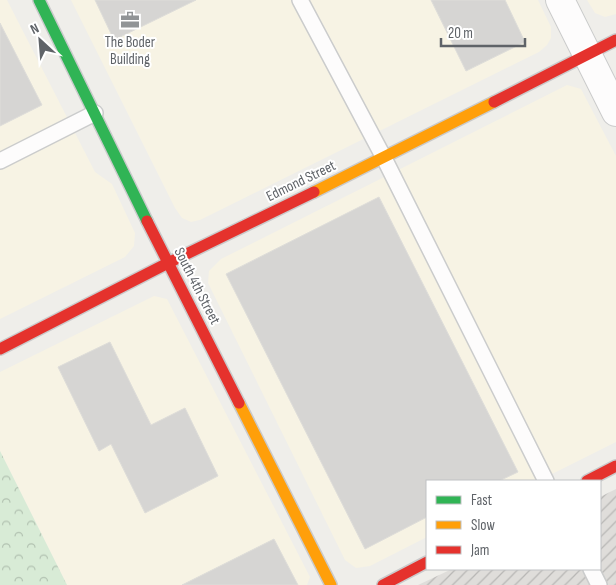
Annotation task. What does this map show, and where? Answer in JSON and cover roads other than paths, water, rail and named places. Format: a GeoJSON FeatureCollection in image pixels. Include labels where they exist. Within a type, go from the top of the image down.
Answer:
{"type":"FeatureCollection","features":[{"type":"Feature","properties":{"kind":"main road","name":"South 4th Street"},"geometry":{"type":"LineString","coordinates":[[39,0],[168,263],[331,585]]}},
{"type":"Feature","properties":{"kind":"main road","name":"Edmond Street"},"geometry":{"type":"LineString","coordinates":[[0,349],[168,263],[384,158],[616,40]]}},
{"type":"Feature","properties":{"kind":"main road"},"geometry":{"type":"LineString","coordinates":[[589,480],[616,466]]}},
{"type":"Feature","properties":{"kind":"main road"},"geometry":{"type":"LineString","coordinates":[[383,585],[426,563]]}},
{"type":"Feature","properties":{"kind":"street"},"geometry":{"type":"LineString","coordinates":[[560,0],[616,112]]}},
{"type":"Feature","properties":{"kind":"lane"},"geometry":{"type":"LineString","coordinates":[[300,0],[384,158],[545,480]]}},
{"type":"Feature","properties":{"kind":"lane"},"geometry":{"type":"LineString","coordinates":[[0,160],[95,113]]}},
{"type":"Feature","properties":{"kind":"lane"},"geometry":{"type":"LineString","coordinates":[[592,570],[599,585]]}},
{"type":"Feature","properties":{"kind":"place","name":"The Boder Building"},"geometry":{"type":"Point","coordinates":[130,20]}}]}
